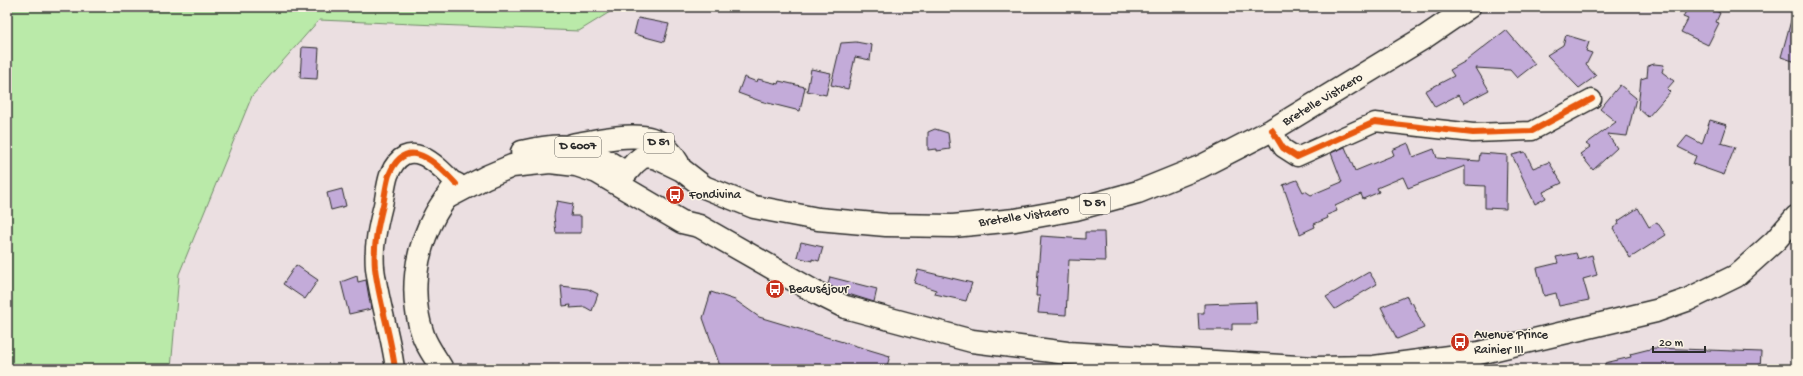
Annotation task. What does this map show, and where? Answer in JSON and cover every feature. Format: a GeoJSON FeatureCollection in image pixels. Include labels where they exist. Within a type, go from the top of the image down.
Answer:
{"type":"FeatureCollection","features":[{"type":"Feature","properties":{"kind":"main road","name":"Bretelle Vistaero"},"geometry":{"type":"LineString","coordinates":[[613,171],[635,163],[641,158],[648,156],[657,158],[682,170],[704,187],[754,207],[818,219],[886,225],[953,226],[1015,220],[1076,209],[1138,192],[1200,167],[1272,130],[1424,37],[1469,7]]}},
{"type":"Feature","properties":{"kind":"main road","name":"Bretelle Vistaero"},"geometry":{"type":"LineString","coordinates":[[571,146],[625,137],[652,139],[673,155],[682,170]]}},
{"type":"Feature","properties":{"kind":"main road","name":"D 51"},"geometry":{"type":"LineString","coordinates":[[613,171],[625,137]]}},
{"type":"Feature","properties":{"kind":"main road","name":"D 6007"},"geometry":{"type":"LineString","coordinates":[[442,369],[423,336],[415,306],[414,276],[425,237],[436,214],[473,170],[517,153],[538,148],[571,146],[590,151],[613,171],[686,213],[699,226],[808,289],[845,307],[972,341],[1067,353],[1322,368],[1374,368],[1479,353],[1656,311],[1687,300],[1736,276],[1774,242],[1796,217]]}},
{"type":"Feature","properties":{"kind":"main road","name":"D 6007"},"geometry":{"type":"LineString","coordinates":[[455,191],[512,166],[550,162],[576,166],[597,172],[613,171]]}},
{"type":"Feature","properties":{"kind":"street"},"geometry":{"type":"LineString","coordinates":[[1272,130],[1283,148],[1297,157],[1375,122],[1473,133],[1532,131],[1592,99]]}},
{"type":"Feature","properties":{"kind":"street"},"geometry":{"type":"LineString","coordinates":[[395,369],[387,326],[378,291],[375,266],[375,240],[389,176],[396,162],[409,154],[425,156],[440,167],[455,191]]}},
{"type":"Feature","properties":{"kind":"green space"},"geometry":{"type":"Polygon","coordinates":[[[7,7],[618,7],[579,31],[319,20],[252,96],[179,274],[171,369],[7,369],[7,7]]]}},
{"type":"Feature","properties":{"kind":"building"},"geometry":{"type":"Polygon","coordinates":[[[1688,7],[1707,7],[1720,13],[1716,22],[1719,23],[1708,45],[1681,32],[1688,19],[1683,17],[1688,7]]]}},
{"type":"Feature","properties":{"kind":"building"},"geometry":{"type":"Polygon","coordinates":[[[1792,17],[1796,17],[1796,62],[1781,57],[1792,17]]]}},
{"type":"Feature","properties":{"kind":"building"},"geometry":{"type":"Polygon","coordinates":[[[638,18],[669,24],[664,42],[634,34],[638,18]]]}},
{"type":"Feature","properties":{"kind":"building"},"geometry":{"type":"Polygon","coordinates":[[[1506,30],[1535,64],[1517,78],[1510,70],[1476,68],[1489,90],[1464,103],[1458,95],[1435,107],[1425,91],[1454,76],[1450,70],[1466,61],[1506,30]]]}},
{"type":"Feature","properties":{"kind":"building"},"geometry":{"type":"Polygon","coordinates":[[[1566,35],[1589,42],[1586,51],[1592,53],[1586,65],[1596,76],[1579,88],[1547,55],[1563,45],[1566,35]]]}},
{"type":"Feature","properties":{"kind":"building"},"geometry":{"type":"Polygon","coordinates":[[[856,42],[872,45],[870,60],[855,57],[848,89],[831,85],[841,43],[856,42]]]}},
{"type":"Feature","properties":{"kind":"building"},"geometry":{"type":"Polygon","coordinates":[[[302,47],[319,48],[317,79],[300,78],[302,47]]]}},
{"type":"Feature","properties":{"kind":"building"},"geometry":{"type":"Polygon","coordinates":[[[1654,64],[1664,65],[1662,72],[1674,81],[1667,89],[1670,92],[1648,117],[1638,108],[1641,79],[1647,77],[1648,66],[1654,64]]]}},
{"type":"Feature","properties":{"kind":"building"},"geometry":{"type":"Polygon","coordinates":[[[811,69],[831,73],[826,95],[807,91],[811,69]]]}},
{"type":"Feature","properties":{"kind":"building"},"geometry":{"type":"Polygon","coordinates":[[[744,77],[757,82],[758,79],[778,84],[779,81],[805,87],[800,111],[760,101],[738,93],[744,77]]]}},
{"type":"Feature","properties":{"kind":"building"},"geometry":{"type":"Polygon","coordinates":[[[1620,85],[1636,98],[1627,136],[1607,134],[1617,148],[1593,170],[1580,154],[1590,147],[1586,144],[1616,122],[1600,109],[1620,85]]]}},
{"type":"Feature","properties":{"kind":"building"},"geometry":{"type":"Polygon","coordinates":[[[1710,120],[1727,125],[1721,143],[1735,147],[1724,175],[1693,164],[1696,156],[1678,147],[1687,136],[1702,144],[1710,120]]]}},
{"type":"Feature","properties":{"kind":"building"},"geometry":{"type":"Polygon","coordinates":[[[935,129],[948,133],[950,149],[937,151],[937,149],[928,150],[928,132],[935,129]]]}},
{"type":"Feature","properties":{"kind":"building"},"geometry":{"type":"Polygon","coordinates":[[[1408,143],[1413,157],[1434,149],[1437,158],[1479,161],[1480,153],[1507,155],[1506,209],[1485,208],[1485,186],[1465,185],[1465,166],[1408,188],[1403,177],[1377,188],[1379,192],[1363,199],[1361,194],[1335,206],[1337,211],[1327,215],[1328,218],[1314,224],[1315,227],[1300,234],[1283,185],[1297,180],[1303,192],[1305,191],[1311,195],[1342,182],[1331,153],[1345,147],[1355,171],[1394,155],[1392,150],[1408,143]]]}},
{"type":"Feature","properties":{"kind":"building"},"geometry":{"type":"Polygon","coordinates":[[[1525,152],[1533,168],[1549,162],[1562,183],[1543,192],[1546,198],[1535,204],[1512,155],[1525,152]]]}},
{"type":"Feature","properties":{"kind":"building"},"geometry":{"type":"Polygon","coordinates":[[[342,189],[346,206],[331,210],[327,193],[342,189]]]}},
{"type":"Feature","properties":{"kind":"building"},"geometry":{"type":"Polygon","coordinates":[[[557,201],[573,204],[571,216],[581,216],[581,233],[556,233],[554,216],[557,201]]]}},
{"type":"Feature","properties":{"kind":"building"},"geometry":{"type":"Polygon","coordinates":[[[1638,208],[1649,227],[1657,222],[1666,235],[1630,258],[1613,228],[1619,224],[1618,221],[1638,208]]]}},
{"type":"Feature","properties":{"kind":"building"},"geometry":{"type":"Polygon","coordinates":[[[1085,232],[1104,232],[1105,261],[1069,260],[1066,315],[1038,313],[1040,296],[1036,296],[1041,236],[1085,239],[1085,232]]]}},
{"type":"Feature","properties":{"kind":"building"},"geometry":{"type":"Polygon","coordinates":[[[801,242],[823,247],[819,261],[812,259],[812,261],[797,257],[801,242]]]}},
{"type":"Feature","properties":{"kind":"building"},"geometry":{"type":"Polygon","coordinates":[[[1576,253],[1578,259],[1592,255],[1597,275],[1583,279],[1589,300],[1559,306],[1556,293],[1544,296],[1537,268],[1558,263],[1556,257],[1576,253]]]}},
{"type":"Feature","properties":{"kind":"building"},"geometry":{"type":"Polygon","coordinates":[[[296,265],[318,280],[305,299],[283,284],[296,265]]]}},
{"type":"Feature","properties":{"kind":"building"},"geometry":{"type":"Polygon","coordinates":[[[918,270],[972,283],[966,301],[935,294],[936,290],[914,283],[918,270]]]}},
{"type":"Feature","properties":{"kind":"building"},"geometry":{"type":"Polygon","coordinates":[[[1369,272],[1377,284],[1335,309],[1326,297],[1369,272]]]}},
{"type":"Feature","properties":{"kind":"building"},"geometry":{"type":"Polygon","coordinates":[[[357,276],[358,282],[366,280],[371,309],[349,314],[341,282],[357,276]]]}},
{"type":"Feature","properties":{"kind":"building"},"geometry":{"type":"Polygon","coordinates":[[[830,277],[877,289],[874,302],[845,293],[828,285],[830,277]]]}},
{"type":"Feature","properties":{"kind":"building"},"geometry":{"type":"Polygon","coordinates":[[[561,286],[588,289],[598,294],[592,311],[585,307],[570,308],[571,305],[563,306],[561,286]]]}},
{"type":"Feature","properties":{"kind":"building"},"geometry":{"type":"Polygon","coordinates":[[[711,292],[735,300],[759,317],[890,356],[886,369],[721,369],[703,318],[711,292]]]}},
{"type":"Feature","properties":{"kind":"building"},"geometry":{"type":"Polygon","coordinates":[[[1407,296],[1410,304],[1412,302],[1424,328],[1397,339],[1381,307],[1407,296]]]}},
{"type":"Feature","properties":{"kind":"building"},"geometry":{"type":"Polygon","coordinates":[[[1256,302],[1257,324],[1232,324],[1232,330],[1199,330],[1198,313],[1204,313],[1204,304],[1256,302]]]}},
{"type":"Feature","properties":{"kind":"building"},"geometry":{"type":"Polygon","coordinates":[[[1654,348],[1761,352],[1760,369],[1606,369],[1605,363],[1631,357],[1630,354],[1654,348]]]}},
{"type":"Feature","properties":{"kind":"cycle path"},"geometry":{"type":"LineString","coordinates":[[1272,130],[1283,148],[1297,157],[1375,122],[1473,133],[1532,131],[1592,99]]}},
{"type":"Feature","properties":{"kind":"cycle path"},"geometry":{"type":"LineString","coordinates":[[395,369],[375,268],[376,236],[389,175],[396,162],[404,155],[413,154],[422,156],[431,161],[456,184]]}},
{"type":"Feature","properties":{"kind":"place","name":"Fondivina"},"geometry":{"type":"Point","coordinates":[675,195]}},
{"type":"Feature","properties":{"kind":"place","name":"Beauséjour"},"geometry":{"type":"Point","coordinates":[775,289]}},
{"type":"Feature","properties":{"kind":"place","name":"Avenue Prince Rainier III"},"geometry":{"type":"Point","coordinates":[1460,342]}}]}
